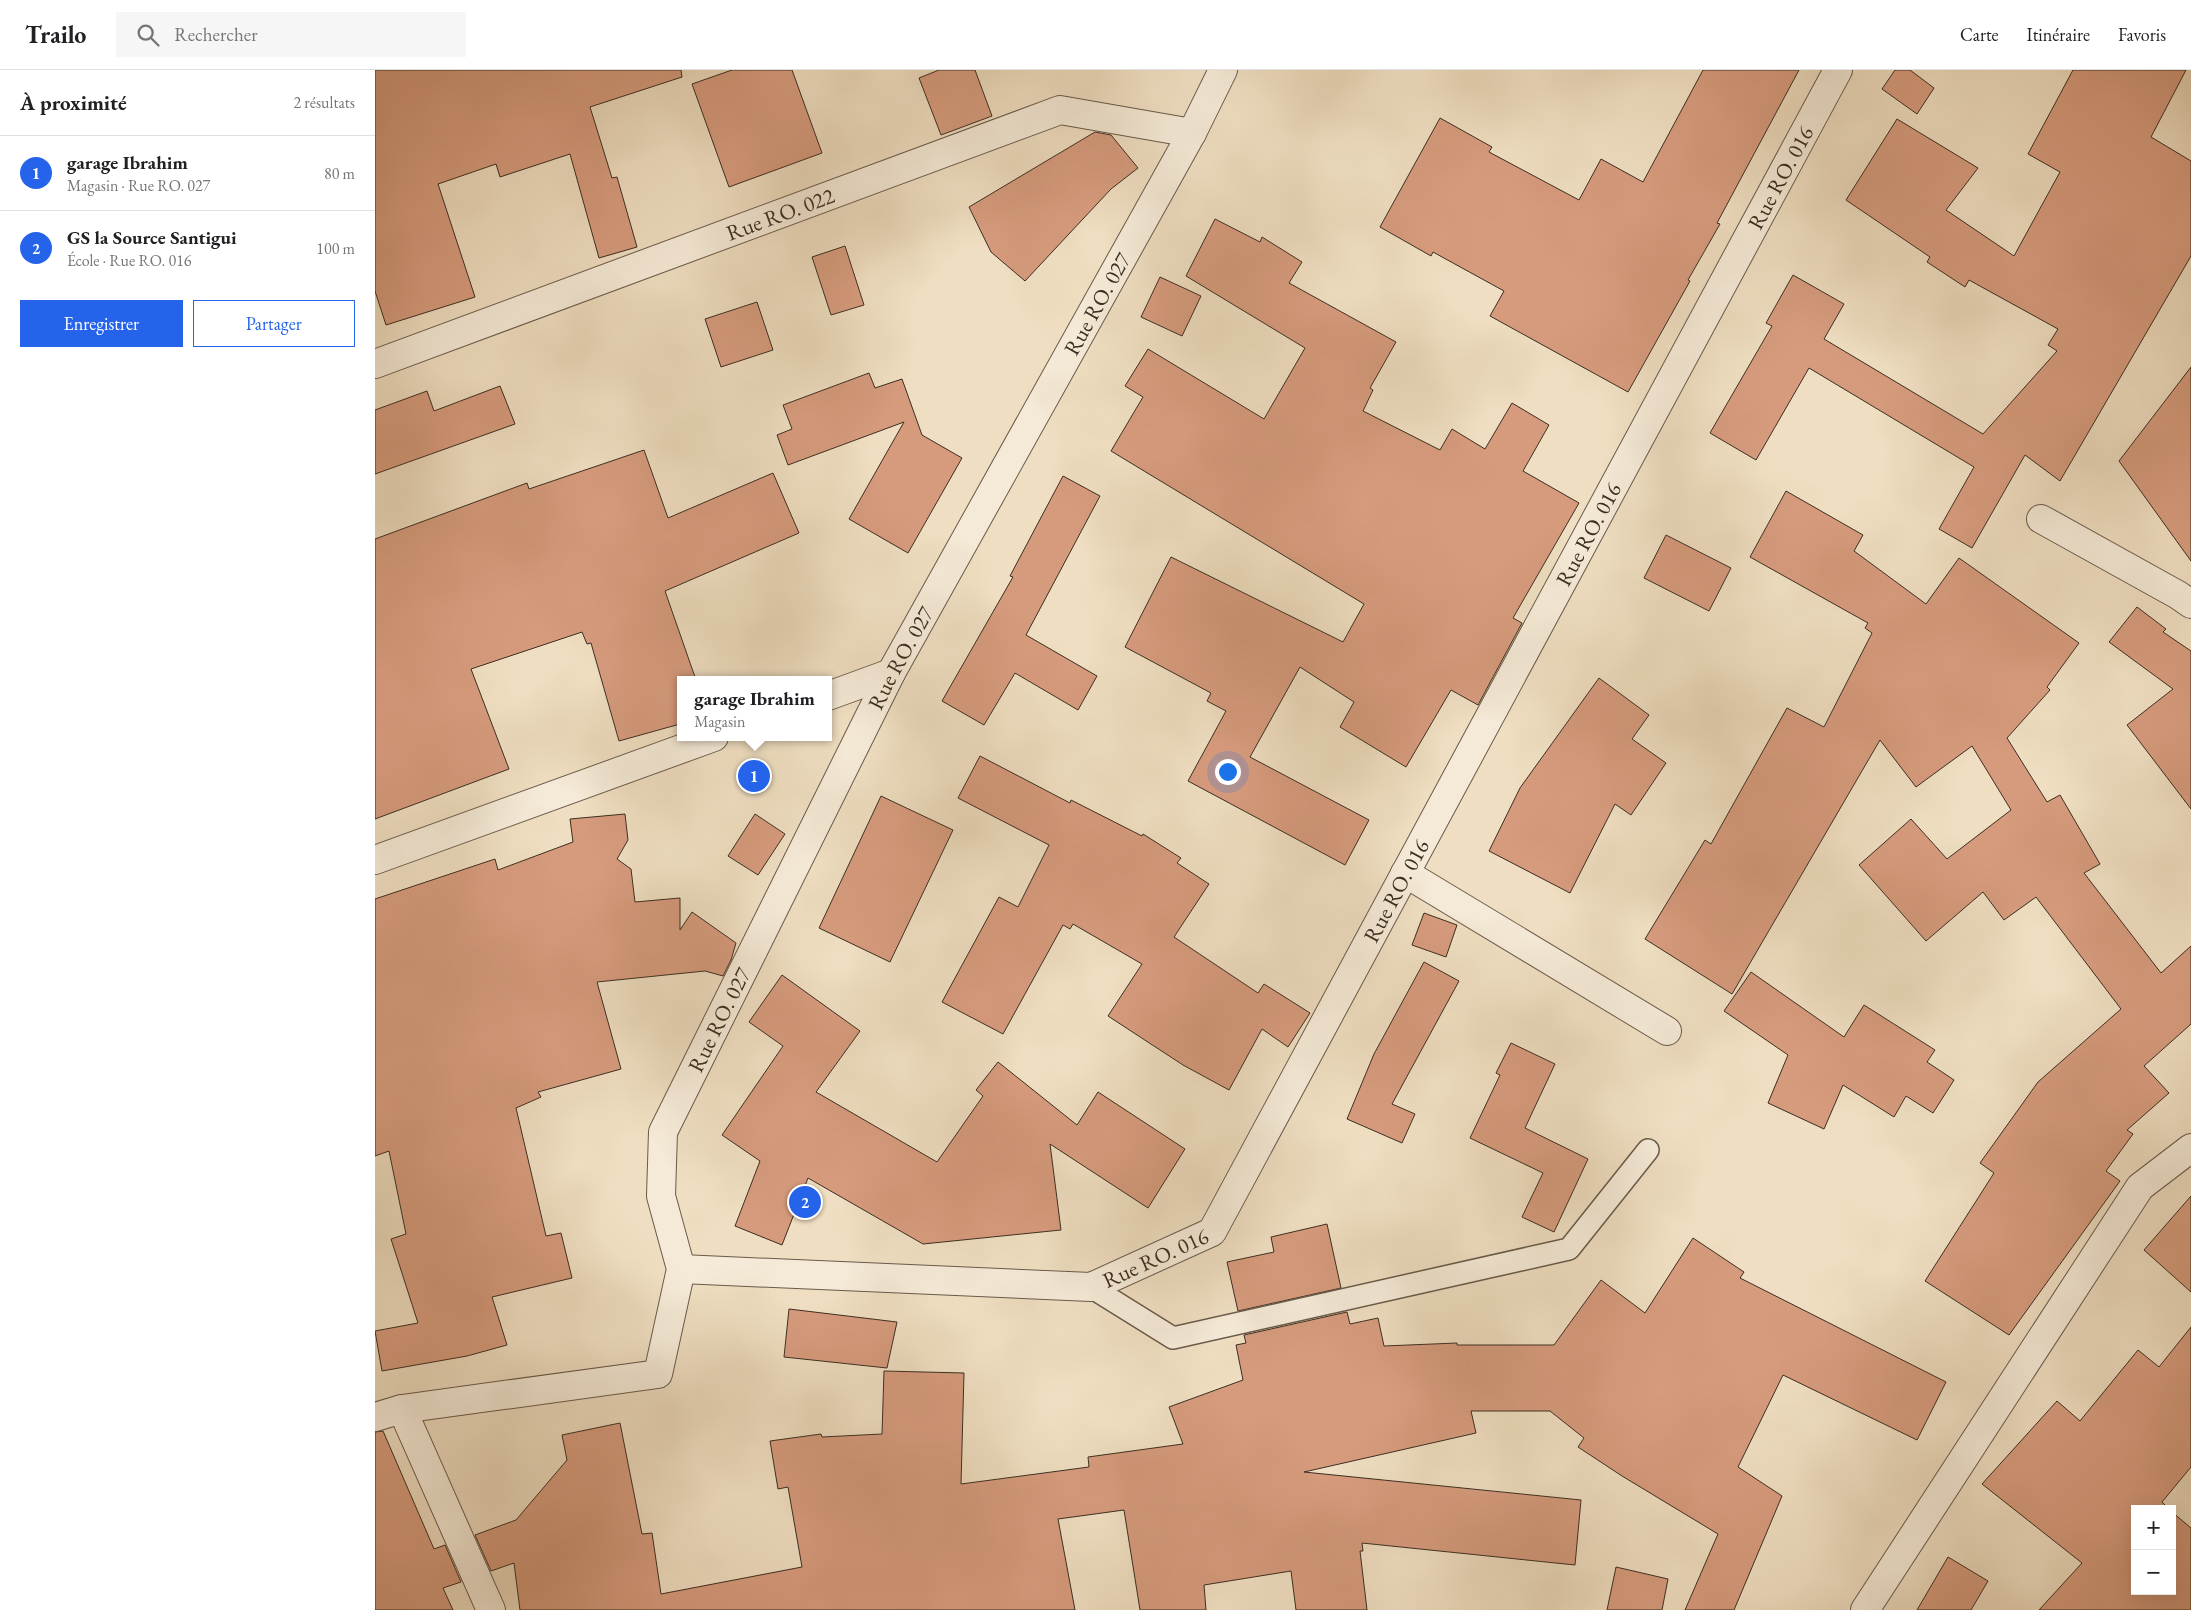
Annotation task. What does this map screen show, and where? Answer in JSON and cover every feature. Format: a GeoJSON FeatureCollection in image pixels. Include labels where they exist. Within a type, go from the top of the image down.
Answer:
{"type":"FeatureCollection","features":[{"type":"Feature","properties":{"kind":"street","name":"Rue RO. 027"},"geometry":{"type":"LineString","coordinates":[[681,1269],[661,1196],[663,1132],[891,673],[1192,133],[1223,70]]}},
{"type":"Feature","properties":{"kind":"street","name":"Rue RO. 016"},"geometry":{"type":"LineString","coordinates":[[681,1269],[1091,1287],[1212,1232],[1838,70]]}},
{"type":"Feature","properties":{"kind":"street","name":"Rue RO. 022"},"geometry":{"type":"LineString","coordinates":[[375,364],[1060,110],[1192,133]]}},
{"type":"Feature","properties":{"kind":"street"},"geometry":{"type":"LineString","coordinates":[[2041,519],[2187,592]]}},
{"type":"Feature","properties":{"kind":"street"},"geometry":{"type":"LineString","coordinates":[[832,695],[891,673]]}},
{"type":"Feature","properties":{"kind":"street"},"geometry":{"type":"LineString","coordinates":[[375,860],[703,741]]}},
{"type":"Feature","properties":{"kind":"street"},"geometry":{"type":"LineString","coordinates":[[1405,873],[1667,1031]]}},
{"type":"Feature","properties":{"kind":"street"},"geometry":{"type":"LineString","coordinates":[[1865,1610],[2140,1187],[2191,1148]]}},
{"type":"Feature","properties":{"kind":"street"},"geometry":{"type":"LineString","coordinates":[[375,1417],[402,1410],[658,1374],[681,1269]]}},
{"type":"Feature","properties":{"kind":"street"},"geometry":{"type":"LineString","coordinates":[[402,1410],[491,1610]]}},
{"type":"Feature","properties":{"kind":"lane"},"geometry":{"type":"LineString","coordinates":[[1091,1287],[1173,1338],[1569,1249],[1648,1150]]}},
{"type":"Feature","properties":{"kind":"building"},"geometry":{"type":"Polygon","coordinates":[[[375,70],[681,70],[682,77],[590,107],[612,178],[617,177],[637,247],[599,258],[570,154],[500,177],[496,164],[438,184],[475,297],[386,325],[375,291],[375,70]]]}},
{"type":"Feature","properties":{"kind":"building"},"geometry":{"type":"Polygon","coordinates":[[[732,70],[792,70],[822,153],[729,187],[692,84],[732,70]]]}},
{"type":"Feature","properties":{"kind":"building"},"geometry":{"type":"Polygon","coordinates":[[[939,70],[975,70],[992,116],[941,135],[919,78],[939,70]]]}},
{"type":"Feature","properties":{"kind":"building"},"geometry":{"type":"Polygon","coordinates":[[[1703,70],[1799,70],[1717,223],[1720,224],[1688,280],[1690,281],[1628,392],[1490,316],[1504,291],[1433,252],[1431,256],[1380,227],[1440,118],[1492,147],[1489,152],[1579,200],[1601,159],[1643,182],[1703,70]]]}},
{"type":"Feature","properties":{"kind":"building"},"geometry":{"type":"Polygon","coordinates":[[[1895,70],[1910,70],[1934,88],[1917,114],[1882,89],[1895,70]]]}},
{"type":"Feature","properties":{"kind":"building"},"geometry":{"type":"Polygon","coordinates":[[[2073,70],[2186,70],[2151,137],[2191,161],[2191,256],[2060,481],[2025,455],[1972,548],[1939,529],[1974,467],[1809,368],[1756,460],[1710,433],[1772,326],[1766,323],[1793,275],[1844,304],[1824,339],[1983,434],[2057,351],[2048,345],[2058,329],[1969,280],[1965,287],[1927,262],[1930,257],[1846,200],[1897,119],[1978,168],[1946,210],[2014,256],[2060,172],[2028,154],[2073,70]]]}},
{"type":"Feature","properties":{"kind":"building"},"geometry":{"type":"Polygon","coordinates":[[[1095,132],[1111,135],[1138,168],[1111,189],[1025,281],[991,252],[969,207],[1095,132]]]}},
{"type":"Feature","properties":{"kind":"building"},"geometry":{"type":"Polygon","coordinates":[[[1215,219],[1260,242],[1262,237],[1302,262],[1289,283],[1396,342],[1370,388],[1373,390],[1363,411],[1440,450],[1452,429],[1485,449],[1512,403],[1549,425],[1523,471],[1579,503],[1513,618],[1522,623],[1478,705],[1451,690],[1406,767],[1340,727],[1354,702],[1300,667],[1250,757],[1369,820],[1345,865],[1188,781],[1226,711],[1207,701],[1211,693],[1125,647],[1171,557],[1343,642],[1364,604],[1111,451],[1143,397],[1125,386],[1148,349],[1264,419],[1305,348],[1186,276],[1215,219]]]}},
{"type":"Feature","properties":{"kind":"building"},"geometry":{"type":"Polygon","coordinates":[[[845,246],[864,305],[831,315],[812,257],[845,246]]]}},
{"type":"Feature","properties":{"kind":"building"},"geometry":{"type":"Polygon","coordinates":[[[1160,277],[1201,296],[1182,336],[1141,317],[1160,277]]]}},
{"type":"Feature","properties":{"kind":"building"},"geometry":{"type":"Polygon","coordinates":[[[757,302],[773,350],[721,367],[705,319],[757,302]]]}},
{"type":"Feature","properties":{"kind":"building"},"geometry":{"type":"Polygon","coordinates":[[[2191,367],[2191,561],[2119,461],[2191,367]]]}},
{"type":"Feature","properties":{"kind":"building"},"geometry":{"type":"Polygon","coordinates":[[[869,373],[875,388],[902,379],[922,435],[962,458],[908,553],[849,519],[904,422],[788,465],[777,435],[792,429],[783,405],[869,373]]]}},
{"type":"Feature","properties":{"kind":"building"},"geometry":{"type":"Polygon","coordinates":[[[500,386],[515,424],[375,474],[375,410],[427,391],[434,411],[500,386]]]}},
{"type":"Feature","properties":{"kind":"building"},"geometry":{"type":"Polygon","coordinates":[[[644,450],[668,518],[773,473],[799,533],[665,591],[695,676],[677,676],[677,725],[619,741],[591,643],[587,644],[582,632],[471,669],[509,769],[375,819],[375,539],[527,483],[529,489],[644,450]]]}},
{"type":"Feature","properties":{"kind":"building"},"geometry":{"type":"Polygon","coordinates":[[[1063,476],[1100,496],[1026,635],[1097,676],[1078,710],[1015,673],[984,725],[942,701],[1013,577],[1010,576],[1063,476]]]}},
{"type":"Feature","properties":{"kind":"building"},"geometry":{"type":"Polygon","coordinates":[[[1786,491],[1863,535],[1854,551],[1926,604],[1959,558],[2079,643],[2047,687],[2050,690],[2007,738],[2047,802],[2060,795],[2100,864],[2084,873],[2161,973],[2191,946],[2191,1024],[2144,1066],[2169,1093],[2127,1130],[2133,1134],[2106,1171],[2120,1181],[2009,1335],[1925,1281],[1994,1173],[1980,1163],[2038,1082],[2121,1009],[2036,897],[2004,920],[1983,892],[1926,941],[1859,865],[1911,819],[1947,859],[2011,810],[1972,746],[1916,787],[1880,740],[1732,994],[1645,939],[1705,840],[1711,844],[1787,708],[1824,727],[1872,633],[1865,628],[1868,623],[1750,557],[1786,491]]]}},
{"type":"Feature","properties":{"kind":"building"},"geometry":{"type":"Polygon","coordinates":[[[1666,535],[1731,568],[1709,611],[1644,578],[1666,535]]]}},
{"type":"Feature","properties":{"kind":"building"},"geometry":{"type":"Polygon","coordinates":[[[2137,607],[2166,629],[2163,632],[2191,651],[2191,809],[2127,725],[2173,689],[2109,642],[2137,607]]]}},
{"type":"Feature","properties":{"kind":"building"},"geometry":{"type":"Polygon","coordinates":[[[1599,678],[1649,715],[1632,739],[1666,763],[1631,815],[1615,804],[1570,893],[1489,851],[1520,788],[1599,678]]]}},
{"type":"Feature","properties":{"kind":"building"},"geometry":{"type":"Polygon","coordinates":[[[980,756],[1070,803],[1071,800],[1142,836],[1143,834],[1181,858],[1177,863],[1209,884],[1174,937],[1258,993],[1264,984],[1310,1013],[1288,1047],[1262,1029],[1229,1090],[1183,1065],[1108,1016],[1142,964],[1073,924],[1070,929],[1063,925],[1003,1034],[942,1002],[999,897],[1018,907],[1049,845],[958,798],[980,756]]]}},
{"type":"Feature","properties":{"kind":"building"},"geometry":{"type":"Polygon","coordinates":[[[881,796],[953,830],[890,962],[819,928],[881,796]]]}},
{"type":"Feature","properties":{"kind":"building"},"geometry":{"type":"Polygon","coordinates":[[[625,814],[628,840],[617,859],[631,869],[635,902],[680,898],[680,930],[692,912],[736,943],[731,960],[723,976],[705,971],[597,982],[621,1069],[538,1092],[541,1097],[516,1108],[546,1236],[561,1233],[572,1278],[492,1297],[507,1345],[467,1356],[382,1371],[375,1331],[418,1323],[391,1239],[406,1234],[389,1151],[375,1156],[375,899],[495,859],[498,870],[573,842],[570,819],[625,814]]]}},
{"type":"Feature","properties":{"kind":"building"},"geometry":{"type":"Polygon","coordinates":[[[755,814],[785,834],[758,875],[728,856],[755,814]]]}},
{"type":"Feature","properties":{"kind":"building"},"geometry":{"type":"Polygon","coordinates":[[[1424,913],[1457,925],[1446,957],[1412,945],[1424,913]]]}},
{"type":"Feature","properties":{"kind":"building"},"geometry":{"type":"Polygon","coordinates":[[[1424,962],[1459,981],[1392,1104],[1415,1114],[1402,1143],[1347,1119],[1374,1054],[1424,962]]]}},
{"type":"Feature","properties":{"kind":"building"},"geometry":{"type":"Polygon","coordinates":[[[1751,972],[1844,1037],[1864,1005],[1935,1050],[1927,1062],[1954,1080],[1933,1113],[1906,1096],[1894,1117],[1843,1085],[1824,1129],[1768,1103],[1788,1055],[1724,1011],[1751,972]]]}},
{"type":"Feature","properties":{"kind":"building"},"geometry":{"type":"Polygon","coordinates":[[[782,975],[860,1031],[816,1092],[937,1162],[983,1096],[976,1090],[998,1062],[1077,1125],[1098,1092],[1185,1149],[1148,1208],[1050,1144],[1061,1230],[923,1244],[808,1178],[782,1245],[735,1226],[760,1161],[722,1135],[783,1046],[749,1022],[782,975]]]}},
{"type":"Feature","properties":{"kind":"building"},"geometry":{"type":"Polygon","coordinates":[[[1511,1043],[1555,1064],[1525,1128],[1588,1159],[1554,1232],[1522,1217],[1543,1173],[1470,1138],[1500,1075],[1496,1073],[1511,1043]]]}},
{"type":"Feature","properties":{"kind":"building"},"geometry":{"type":"Polygon","coordinates":[[[2191,1196],[2191,1292],[2144,1250],[2191,1196]]]}},
{"type":"Feature","properties":{"kind":"building"},"geometry":{"type":"Polygon","coordinates":[[[1327,1224],[1341,1288],[1238,1311],[1227,1262],[1274,1252],[1271,1237],[1327,1224]]]}},
{"type":"Feature","properties":{"kind":"building"},"geometry":{"type":"Polygon","coordinates":[[[1693,1238],[1744,1272],[1740,1278],[1946,1382],[1917,1440],[1783,1375],[1738,1467],[1782,1496],[1734,1610],[1685,1610],[1718,1534],[1578,1447],[1584,1438],[1550,1411],[1471,1411],[1476,1433],[1304,1472],[1581,1500],[1575,1565],[1362,1543],[1363,1551],[1360,1551],[1367,1610],[1296,1610],[1291,1571],[1204,1585],[1206,1610],[1140,1610],[1124,1510],[1058,1519],[1075,1610],[520,1610],[514,1563],[491,1571],[475,1535],[516,1520],[567,1460],[562,1435],[620,1423],[642,1534],[652,1533],[661,1594],[802,1567],[788,1487],[778,1489],[770,1441],[821,1434],[822,1437],[882,1434],[884,1371],[964,1373],[961,1484],[1089,1467],[1088,1457],[1183,1444],[1169,1407],[1243,1380],[1236,1345],[1246,1343],[1244,1335],[1347,1312],[1350,1324],[1378,1318],[1384,1346],[1457,1343],[1457,1345],[1554,1345],[1601,1280],[1645,1313],[1693,1238]]]}},
{"type":"Feature","properties":{"kind":"building"},"geometry":{"type":"Polygon","coordinates":[[[789,1309],[897,1322],[887,1368],[784,1357],[789,1309]]]}},
{"type":"Feature","properties":{"kind":"building"},"geometry":{"type":"Polygon","coordinates":[[[2191,1327],[2191,1467],[2162,1502],[2165,1505],[2131,1505],[2131,1595],[2176,1595],[2176,1515],[2191,1528],[2191,1610],[2039,1610],[2082,1563],[1982,1484],[2057,1401],[2080,1421],[2138,1350],[2159,1367],[2191,1327]]]}},
{"type":"Feature","properties":{"kind":"building"},"geometry":{"type":"Polygon","coordinates":[[[383,1431],[434,1549],[445,1545],[461,1582],[443,1588],[453,1610],[375,1610],[375,1432],[383,1431]]]}},
{"type":"Feature","properties":{"kind":"building"},"geometry":{"type":"Polygon","coordinates":[[[1948,1557],[1988,1581],[1971,1610],[1917,1610],[1948,1557]]]}},
{"type":"Feature","properties":{"kind":"building"},"geometry":{"type":"Polygon","coordinates":[[[1616,1567],[1668,1579],[1662,1610],[1607,1610],[1616,1567]]]}},
{"type":"Feature","properties":{"kind":"place","name":"garage Ibrahim"},"geometry":{"type":"Point","coordinates":[754,776]}},
{"type":"Feature","properties":{"kind":"place","name":"GS la Source Santigui"},"geometry":{"type":"Point","coordinates":[805,1202]}}]}
